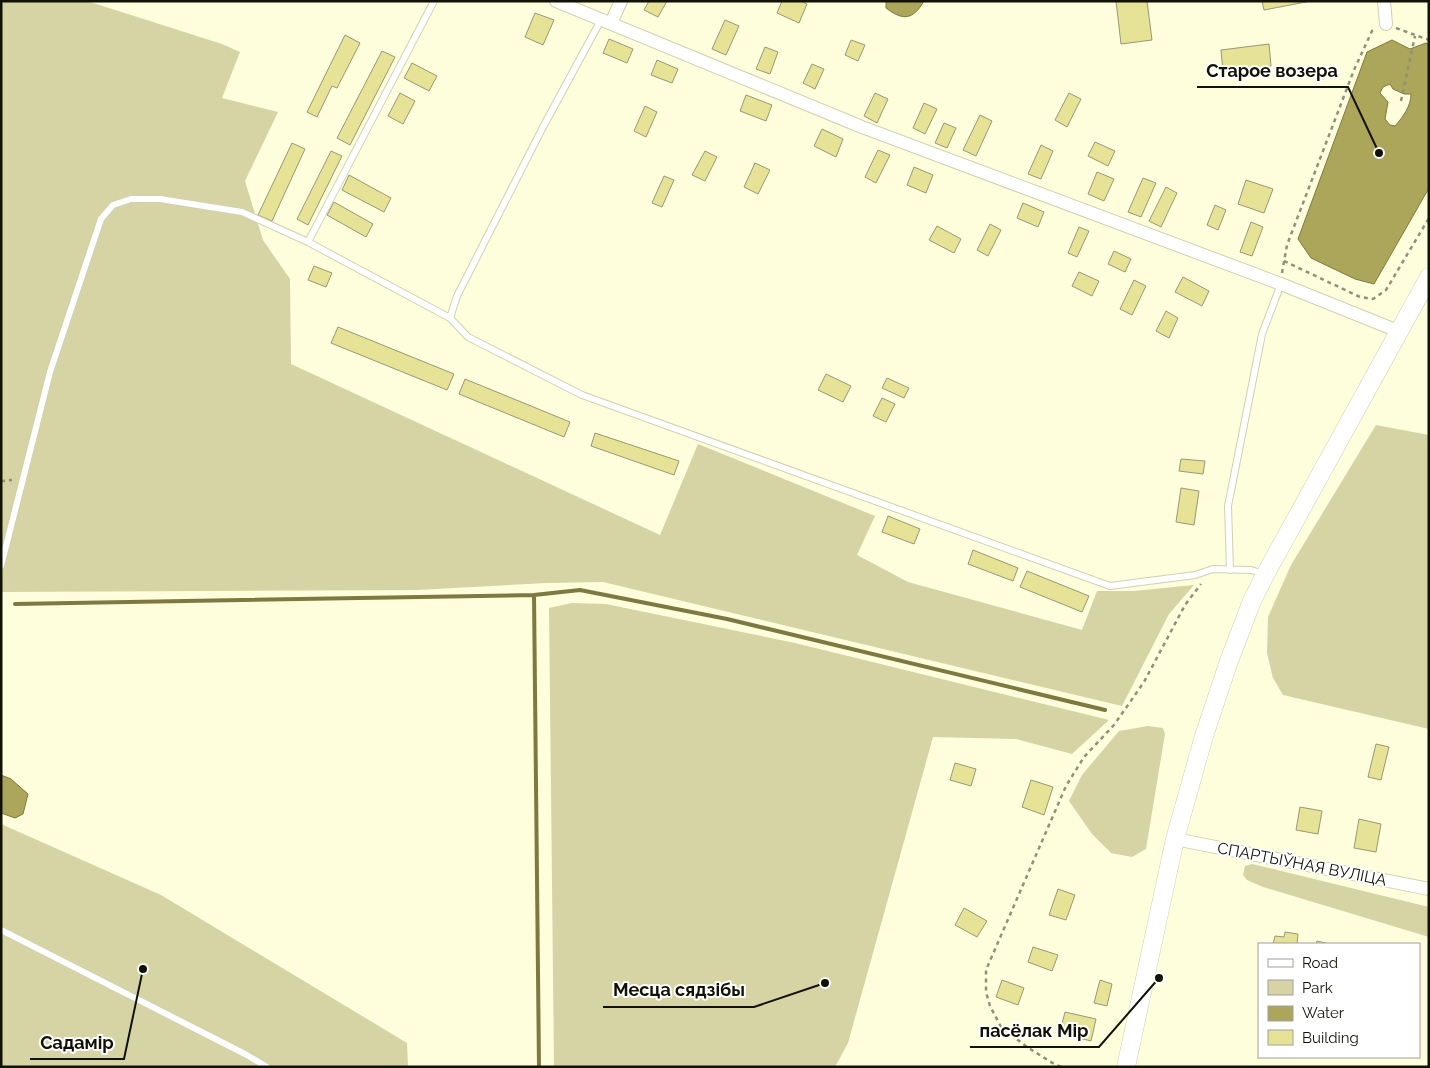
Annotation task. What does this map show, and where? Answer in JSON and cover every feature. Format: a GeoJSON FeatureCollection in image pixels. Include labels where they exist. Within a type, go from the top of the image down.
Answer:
{"type":"FeatureCollection","features":[{"type":"Feature","properties":{"kind":"main road"},"geometry":{"type":"LineString","coordinates":[[1126,1067],[1175,839],[1204,736],[1228,661],[1252,601],[1265,575],[1429,276]]}},
{"type":"Feature","properties":{"kind":"street"},"geometry":{"type":"LineString","coordinates":[[556,1],[862,126],[1281,284],[1398,331]]}},
{"type":"Feature","properties":{"kind":"street"},"geometry":{"type":"LineString","coordinates":[[606,22],[621,1]]}},
{"type":"Feature","properties":{"kind":"street"},"geometry":{"type":"LineString","coordinates":[[1384,1],[1386,24]]}},
{"type":"Feature","properties":{"kind":"street","name":"СПАРТЫЎНАЯ ВУЛІЦА"},"geometry":{"type":"LineString","coordinates":[[1175,839],[1429,889]]}},
{"type":"Feature","properties":{"kind":"lane"},"geometry":{"type":"LineString","coordinates":[[308,242],[434,1]]}},
{"type":"Feature","properties":{"kind":"lane"},"geometry":{"type":"LineString","coordinates":[[450,318],[457,296],[543,127],[606,22]]}},
{"type":"Feature","properties":{"kind":"lane"},"geometry":{"type":"LineString","coordinates":[[1,566],[50,372],[101,219],[113,205],[130,199],[160,199],[242,212],[308,242],[450,318],[468,337],[582,395],[1110,586],[1196,575],[1213,569],[1251,570],[1265,575]]}},
{"type":"Feature","properties":{"kind":"lane"},"geometry":{"type":"LineString","coordinates":[[1230,570],[1228,506],[1262,334],[1281,284]]}},
{"type":"Feature","properties":{"kind":"lane"},"geometry":{"type":"LineString","coordinates":[[1,930],[246,1054],[267,1067]]}},
{"type":"Feature","properties":{"kind":"path"},"geometry":{"type":"LineString","coordinates":[[1429,40],[1386,24],[1372,31],[1287,245],[1284,261],[1360,297],[1374,299],[1386,290],[1429,218]]}},
{"type":"Feature","properties":{"kind":"path"},"geometry":{"type":"LineString","coordinates":[[1401,101],[1415,36]]}},
{"type":"Feature","properties":{"kind":"path"},"geometry":{"type":"LineString","coordinates":[[1060,1067],[1027,1047],[1001,1027],[990,1006],[986,992],[986,970],[1066,786],[1084,757],[1114,725],[1144,682],[1185,605],[1213,569]]}},
{"type":"Feature","properties":{"kind":"green space"},"geometry":{"type":"Polygon","coordinates":[[[1,1],[87,1],[222,44],[240,52],[222,98],[278,112],[245,181],[263,240],[290,279],[291,364],[660,535],[698,444],[875,516],[857,555],[908,582],[1082,630],[1097,591],[1134,591],[1194,585],[1169,614],[1122,706],[603,582],[417,590],[1,592],[1,1]]]}},
{"type":"Feature","properties":{"kind":"green space"},"geometry":{"type":"Polygon","coordinates":[[[1376,425],[1429,435],[1429,729],[1283,695],[1273,678],[1267,653],[1268,617],[1291,565],[1376,425]]]}},
{"type":"Feature","properties":{"kind":"green space"},"geometry":{"type":"Polygon","coordinates":[[[572,603],[606,604],[795,643],[1109,720],[1072,754],[1016,739],[933,737],[848,1043],[835,1067],[554,1067],[549,608],[572,603]]]}},
{"type":"Feature","properties":{"kind":"green space"},"geometry":{"type":"Polygon","coordinates":[[[1148,726],[1163,728],[1165,734],[1146,849],[1132,857],[1111,853],[1092,834],[1069,801],[1082,775],[1119,731],[1148,726]]]}},
{"type":"Feature","properties":{"kind":"green space"},"geometry":{"type":"Polygon","coordinates":[[[1,824],[161,895],[407,1043],[408,1067],[1,1067],[1,824]]]}},
{"type":"Feature","properties":{"kind":"green space"},"geometry":{"type":"Polygon","coordinates":[[[1252,864],[1429,907],[1429,937],[1263,887],[1247,880],[1243,875],[1245,866],[1252,864]]]}},
{"type":"Feature","properties":{"kind":"water"},"geometry":{"type":"Polygon","coordinates":[[[886,1],[924,1],[916,12],[903,17],[886,8],[886,1]]]}},
{"type":"Feature","properties":{"kind":"water"},"geometry":{"type":"Polygon","coordinates":[[[1392,40],[1410,49],[1426,43],[1429,44],[1429,188],[1374,284],[1355,279],[1311,258],[1298,239],[1367,52],[1392,40]],[[1390,84],[1383,87],[1380,93],[1388,102],[1385,119],[1390,125],[1395,126],[1410,103],[1411,94],[1404,94],[1393,89],[1390,84]]]}},
{"type":"Feature","properties":{"kind":"water"},"geometry":{"type":"Polygon","coordinates":[[[1,775],[11,779],[28,794],[23,814],[15,818],[1,813],[1,775]]]}},
{"type":"Feature","properties":{"kind":"building"},"geometry":{"type":"Polygon","coordinates":[[[649,1],[667,1],[658,17],[644,10],[649,1]]]}},
{"type":"Feature","properties":{"kind":"building"},"geometry":{"type":"Polygon","coordinates":[[[782,1],[801,1],[807,4],[799,23],[777,13],[782,1]]]}},
{"type":"Feature","properties":{"kind":"building"},"geometry":{"type":"Polygon","coordinates":[[[1116,1],[1147,1],[1152,40],[1121,44],[1116,1]]]}},
{"type":"Feature","properties":{"kind":"building"},"geometry":{"type":"Polygon","coordinates":[[[1262,1],[1311,1],[1264,10],[1262,1]]]}},
{"type":"Feature","properties":{"kind":"building"},"geometry":{"type":"Polygon","coordinates":[[[535,13],[554,20],[543,45],[525,37],[535,13]]]}},
{"type":"Feature","properties":{"kind":"building"},"geometry":{"type":"Polygon","coordinates":[[[725,20],[739,26],[726,55],[712,49],[725,20]]]}},
{"type":"Feature","properties":{"kind":"building"},"geometry":{"type":"Polygon","coordinates":[[[345,35],[360,43],[337,88],[332,86],[317,117],[307,112],[345,35]]]}},
{"type":"Feature","properties":{"kind":"building"},"geometry":{"type":"Polygon","coordinates":[[[609,39],[633,49],[627,63],[603,53],[609,39]]]}},
{"type":"Feature","properties":{"kind":"building"},"geometry":{"type":"Polygon","coordinates":[[[851,40],[865,45],[858,61],[845,55],[851,40]]]}},
{"type":"Feature","properties":{"kind":"building"},"geometry":{"type":"Polygon","coordinates":[[[1269,44],[1271,66],[1223,72],[1221,50],[1269,44]]]}},
{"type":"Feature","properties":{"kind":"building"},"geometry":{"type":"Polygon","coordinates":[[[765,47],[778,52],[770,74],[756,69],[765,47]]]}},
{"type":"Feature","properties":{"kind":"building"},"geometry":{"type":"Polygon","coordinates":[[[382,51],[395,57],[350,145],[337,138],[382,51]]]}},
{"type":"Feature","properties":{"kind":"building"},"geometry":{"type":"Polygon","coordinates":[[[657,60],[678,69],[672,83],[651,75],[657,60]]]}},
{"type":"Feature","properties":{"kind":"building"},"geometry":{"type":"Polygon","coordinates":[[[412,63],[437,76],[429,91],[404,78],[412,63]]]}},
{"type":"Feature","properties":{"kind":"building"},"geometry":{"type":"Polygon","coordinates":[[[812,64],[824,69],[815,89],[803,83],[812,64]]]}},
{"type":"Feature","properties":{"kind":"building"},"geometry":{"type":"Polygon","coordinates":[[[400,93],[415,101],[403,124],[388,116],[400,93]]]}},
{"type":"Feature","properties":{"kind":"building"},"geometry":{"type":"Polygon","coordinates":[[[875,93],[888,99],[877,123],[864,116],[875,93]]]}},
{"type":"Feature","properties":{"kind":"building"},"geometry":{"type":"Polygon","coordinates":[[[1069,93],[1081,99],[1067,127],[1055,120],[1069,93]]]}},
{"type":"Feature","properties":{"kind":"building"},"geometry":{"type":"Polygon","coordinates":[[[746,95],[772,105],[766,121],[740,111],[746,95]]]}},
{"type":"Feature","properties":{"kind":"building"},"geometry":{"type":"Polygon","coordinates":[[[924,103],[937,109],[925,134],[913,128],[924,103]]]}},
{"type":"Feature","properties":{"kind":"building"},"geometry":{"type":"Polygon","coordinates":[[[645,106],[657,112],[646,137],[634,131],[645,106]]]}},
{"type":"Feature","properties":{"kind":"building"},"geometry":{"type":"Polygon","coordinates":[[[980,115],[992,121],[976,156],[963,150],[980,115]]]}},
{"type":"Feature","properties":{"kind":"building"},"geometry":{"type":"Polygon","coordinates":[[[944,123],[956,128],[947,148],[935,143],[944,123]]]}},
{"type":"Feature","properties":{"kind":"building"},"geometry":{"type":"Polygon","coordinates":[[[822,129],[843,139],[836,157],[814,146],[822,129]]]}},
{"type":"Feature","properties":{"kind":"building"},"geometry":{"type":"Polygon","coordinates":[[[1095,142],[1115,151],[1108,166],[1088,156],[1095,142]]]}},
{"type":"Feature","properties":{"kind":"building"},"geometry":{"type":"Polygon","coordinates":[[[292,143],[305,149],[272,221],[258,215],[292,143]]]}},
{"type":"Feature","properties":{"kind":"building"},"geometry":{"type":"Polygon","coordinates":[[[1041,145],[1053,151],[1041,179],[1028,174],[1041,145]]]}},
{"type":"Feature","properties":{"kind":"building"},"geometry":{"type":"Polygon","coordinates":[[[878,150],[890,155],[876,183],[865,177],[878,150]]]}},
{"type":"Feature","properties":{"kind":"building"},"geometry":{"type":"Polygon","coordinates":[[[331,151],[342,156],[308,225],[297,219],[331,151]]]}},
{"type":"Feature","properties":{"kind":"building"},"geometry":{"type":"Polygon","coordinates":[[[705,151],[717,157],[705,181],[692,175],[705,151]]]}},
{"type":"Feature","properties":{"kind":"building"},"geometry":{"type":"Polygon","coordinates":[[[755,163],[770,170],[758,194],[744,187],[755,163]]]}},
{"type":"Feature","properties":{"kind":"building"},"geometry":{"type":"Polygon","coordinates":[[[914,167],[933,175],[926,193],[907,185],[914,167]]]}},
{"type":"Feature","properties":{"kind":"building"},"geometry":{"type":"Polygon","coordinates":[[[1097,172],[1114,179],[1104,201],[1088,194],[1097,172]]]}},
{"type":"Feature","properties":{"kind":"building"},"geometry":{"type":"Polygon","coordinates":[[[349,175],[391,198],[384,212],[342,190],[349,175]]]}},
{"type":"Feature","properties":{"kind":"building"},"geometry":{"type":"Polygon","coordinates":[[[664,176],[674,180],[662,207],[652,203],[664,176]]]}},
{"type":"Feature","properties":{"kind":"building"},"geometry":{"type":"Polygon","coordinates":[[[1143,178],[1156,183],[1141,217],[1128,212],[1143,178]]]}},
{"type":"Feature","properties":{"kind":"building"},"geometry":{"type":"Polygon","coordinates":[[[1246,180],[1273,189],[1264,213],[1238,204],[1246,180]]]}},
{"type":"Feature","properties":{"kind":"building"},"geometry":{"type":"Polygon","coordinates":[[[1166,187],[1177,193],[1161,227],[1149,221],[1166,187]]]}},
{"type":"Feature","properties":{"kind":"building"},"geometry":{"type":"Polygon","coordinates":[[[334,202],[373,224],[366,237],[327,215],[334,202]]]}},
{"type":"Feature","properties":{"kind":"building"},"geometry":{"type":"Polygon","coordinates":[[[1023,203],[1044,212],[1038,227],[1017,218],[1023,203]]]}},
{"type":"Feature","properties":{"kind":"building"},"geometry":{"type":"Polygon","coordinates":[[[1215,205],[1226,210],[1218,230],[1207,225],[1215,205]]]}},
{"type":"Feature","properties":{"kind":"building"},"geometry":{"type":"Polygon","coordinates":[[[1251,222],[1263,227],[1252,256],[1240,252],[1251,222]]]}},
{"type":"Feature","properties":{"kind":"building"},"geometry":{"type":"Polygon","coordinates":[[[990,224],[1001,230],[988,256],[977,250],[990,224]]]}},
{"type":"Feature","properties":{"kind":"building"},"geometry":{"type":"Polygon","coordinates":[[[937,226],[961,239],[954,253],[929,240],[937,226]]]}},
{"type":"Feature","properties":{"kind":"building"},"geometry":{"type":"Polygon","coordinates":[[[1079,227],[1089,231],[1077,257],[1068,253],[1079,227]]]}},
{"type":"Feature","properties":{"kind":"building"},"geometry":{"type":"Polygon","coordinates":[[[1114,251],[1131,259],[1125,272],[1108,264],[1114,251]]]}},
{"type":"Feature","properties":{"kind":"building"},"geometry":{"type":"Polygon","coordinates":[[[314,266],[332,273],[326,287],[308,280],[314,266]]]}},
{"type":"Feature","properties":{"kind":"building"},"geometry":{"type":"Polygon","coordinates":[[[1079,272],[1099,281],[1092,296],[1072,286],[1079,272]]]}},
{"type":"Feature","properties":{"kind":"building"},"geometry":{"type":"Polygon","coordinates":[[[1183,277],[1209,291],[1202,306],[1175,292],[1183,277]]]}},
{"type":"Feature","properties":{"kind":"building"},"geometry":{"type":"Polygon","coordinates":[[[1134,280],[1146,286],[1132,315],[1120,309],[1134,280]]]}},
{"type":"Feature","properties":{"kind":"building"},"geometry":{"type":"Polygon","coordinates":[[[1166,311],[1178,318],[1169,338],[1156,331],[1166,311]]]}},
{"type":"Feature","properties":{"kind":"building"},"geometry":{"type":"Polygon","coordinates":[[[338,327],[454,374],[447,390],[331,343],[338,327]]]}},
{"type":"Feature","properties":{"kind":"building"},"geometry":{"type":"Polygon","coordinates":[[[826,374],[851,386],[843,402],[818,390],[826,374]]]}},
{"type":"Feature","properties":{"kind":"building"},"geometry":{"type":"Polygon","coordinates":[[[887,378],[909,388],[904,398],[882,388],[887,378]]]}},
{"type":"Feature","properties":{"kind":"building"},"geometry":{"type":"Polygon","coordinates":[[[465,379],[570,422],[564,437],[459,394],[465,379]]]}},
{"type":"Feature","properties":{"kind":"building"},"geometry":{"type":"Polygon","coordinates":[[[882,398],[895,404],[886,422],[873,416],[882,398]]]}},
{"type":"Feature","properties":{"kind":"building"},"geometry":{"type":"Polygon","coordinates":[[[595,433],[679,461],[674,475],[591,446],[595,433]]]}},
{"type":"Feature","properties":{"kind":"building"},"geometry":{"type":"Polygon","coordinates":[[[1181,459],[1205,461],[1203,474],[1179,471],[1181,459]]]}},
{"type":"Feature","properties":{"kind":"building"},"geometry":{"type":"Polygon","coordinates":[[[1181,488],[1199,491],[1194,525],[1176,522],[1181,488]]]}},
{"type":"Feature","properties":{"kind":"building"},"geometry":{"type":"Polygon","coordinates":[[[888,516],[920,529],[914,544],[882,532],[888,516]]]}},
{"type":"Feature","properties":{"kind":"building"},"geometry":{"type":"Polygon","coordinates":[[[973,550],[1018,568],[1013,581],[968,564],[973,550]]]}},
{"type":"Feature","properties":{"kind":"building"},"geometry":{"type":"Polygon","coordinates":[[[1027,571],[1089,596],[1082,612],[1020,587],[1027,571]]]}},
{"type":"Feature","properties":{"kind":"building"},"geometry":{"type":"Polygon","coordinates":[[[1376,744],[1389,747],[1381,780],[1368,777],[1376,744]]]}},
{"type":"Feature","properties":{"kind":"building"},"geometry":{"type":"Polygon","coordinates":[[[955,763],[976,769],[971,786],[950,780],[955,763]]]}},
{"type":"Feature","properties":{"kind":"building"},"geometry":{"type":"Polygon","coordinates":[[[1031,780],[1053,787],[1044,815],[1022,807],[1031,780]]]}},
{"type":"Feature","properties":{"kind":"building"},"geometry":{"type":"Polygon","coordinates":[[[1300,807],[1322,811],[1318,834],[1296,830],[1300,807]]]}},
{"type":"Feature","properties":{"kind":"building"},"geometry":{"type":"Polygon","coordinates":[[[1359,819],[1381,824],[1376,852],[1354,848],[1359,819]]]}},
{"type":"Feature","properties":{"kind":"building"},"geometry":{"type":"Polygon","coordinates":[[[1058,889],[1075,895],[1066,920],[1049,915],[1058,889]]]}},
{"type":"Feature","properties":{"kind":"building"},"geometry":{"type":"Polygon","coordinates":[[[964,908],[987,921],[977,937],[955,925],[964,908]]]}},
{"type":"Feature","properties":{"kind":"building"},"geometry":{"type":"Polygon","coordinates":[[[1285,932],[1298,934],[1297,943],[1273,943],[1275,936],[1284,937],[1285,932]]]}},
{"type":"Feature","properties":{"kind":"building"},"geometry":{"type":"Polygon","coordinates":[[[1033,947],[1058,955],[1052,971],[1028,962],[1033,947]]]}},
{"type":"Feature","properties":{"kind":"building"},"geometry":{"type":"Polygon","coordinates":[[[1002,980],[1024,988],[1018,1005],[996,997],[1002,980]]]}},
{"type":"Feature","properties":{"kind":"building"},"geometry":{"type":"Polygon","coordinates":[[[1100,980],[1112,984],[1107,1006],[1094,1003],[1100,980]]]}},
{"type":"Feature","properties":{"kind":"building"},"geometry":{"type":"Polygon","coordinates":[[[1065,1012],[1096,1019],[1091,1041],[1071,1036],[1072,1031],[1061,1028],[1065,1012]]]}},
{"type":"Feature","properties":{"kind":"waterway"},"geometry":{"type":"LineString","coordinates":[[15,604],[534,595],[580,590],[727,619],[1105,710]]}},
{"type":"Feature","properties":{"kind":"waterway"},"geometry":{"type":"LineString","coordinates":[[534,595],[539,1067]]}},
{"type":"Feature","properties":{"kind":"place","name":"Старое возера"},"geometry":{"type":"Point","coordinates":[1379,153]}},
{"type":"Feature","properties":{"kind":"place","name":"Садамір"},"geometry":{"type":"Point","coordinates":[143,969]}},
{"type":"Feature","properties":{"kind":"place","name":"пасёлак Мір"},"geometry":{"type":"Point","coordinates":[1159,978]}},
{"type":"Feature","properties":{"kind":"place","name":"Месца сядзібы"},"geometry":{"type":"Point","coordinates":[825,983]}}]}
